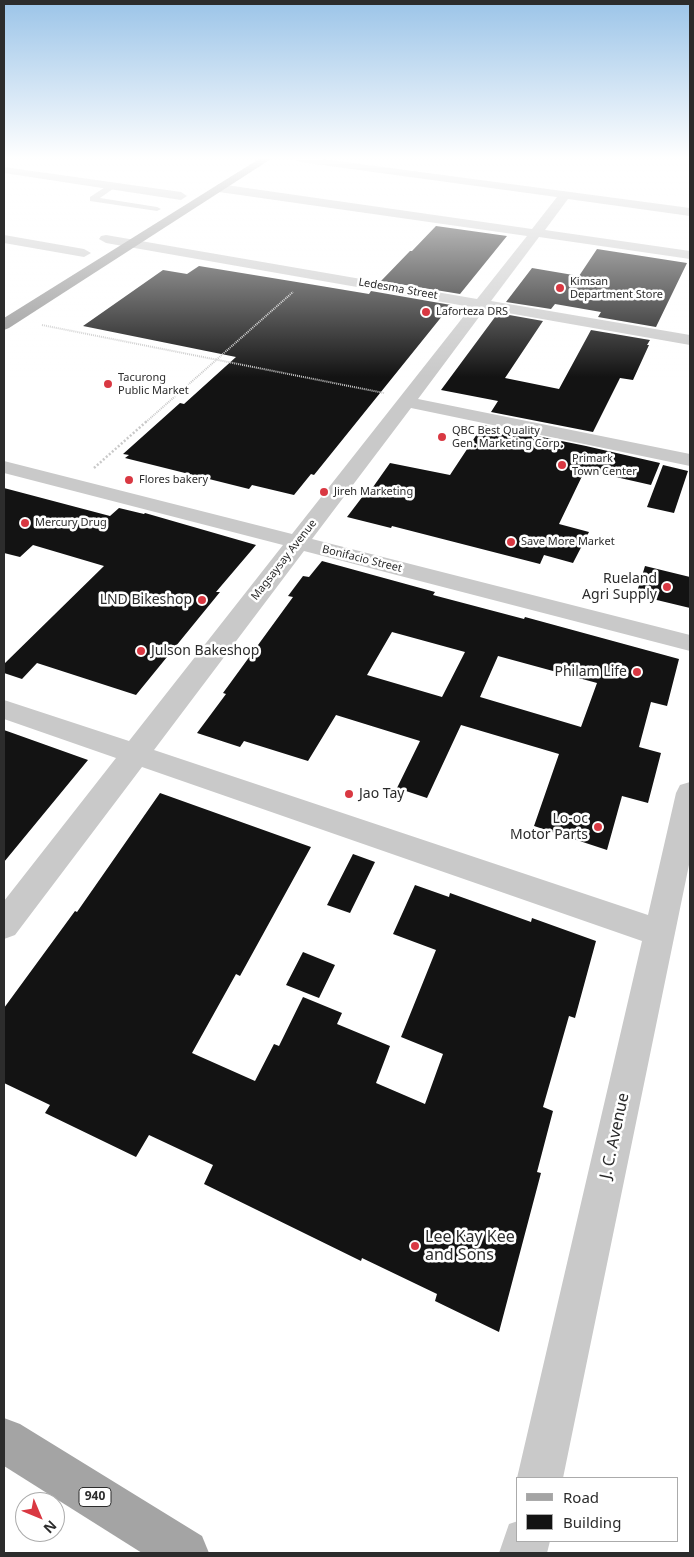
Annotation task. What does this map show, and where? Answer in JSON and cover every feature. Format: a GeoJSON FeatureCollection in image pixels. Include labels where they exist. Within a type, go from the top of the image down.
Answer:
{"type":"FeatureCollection","features":[{"type":"Feature","properties":{"kind":"highway"},"geometry":{"type":"LineString","coordinates":[[68,263],[118,232]]}},
{"type":"Feature","properties":{"kind":"highway"},"geometry":{"type":"LineString","coordinates":[[8,322],[151,232]]}},
{"type":"Feature","properties":{"kind":"main road","name":"940"},"geometry":{"type":"LineString","coordinates":[[4,1440],[185,1553]]}},
{"type":"Feature","properties":{"kind":"street"},"geometry":{"type":"LineString","coordinates":[[536,232],[690,255]]}},
{"type":"Feature","properties":{"kind":"street","name":"Magsaysay Avenue"},"geometry":{"type":"LineString","coordinates":[[4,925],[536,232]]}},
{"type":"Feature","properties":{"kind":"street"},"geometry":{"type":"LineString","coordinates":[[4,239],[84,253]]}},
{"type":"Feature","properties":{"kind":"street","name":"Ledesma Street"},"geometry":{"type":"LineString","coordinates":[[106,239],[690,340]]}},
{"type":"Feature","properties":{"kind":"street"},"geometry":{"type":"LineString","coordinates":[[407,400],[690,460]]}},
{"type":"Feature","properties":{"kind":"street","name":"Bonifacio Street"},"geometry":{"type":"LineString","coordinates":[[4,467],[690,643]]}},
{"type":"Feature","properties":{"kind":"street"},"geometry":{"type":"LineString","coordinates":[[4,709],[660,933]]}},
{"type":"Feature","properties":{"kind":"street","name":"J. C. Avenue"},"geometry":{"type":"LineString","coordinates":[[540,1477],[690,793]]}},
{"type":"Feature","properties":{"kind":"path"},"geometry":{"type":"LineString","coordinates":[[74,485],[312,275]]}},
{"type":"Feature","properties":{"kind":"path"},"geometry":{"type":"LineString","coordinates":[[8,322],[216,360],[407,400]]}},
{"type":"Feature","properties":{"kind":"building"},"geometry":{"type":"Polygon","coordinates":[[[431,232],[476,232],[507,236],[460,294],[381,281],[431,232]]]}},
{"type":"Feature","properties":{"kind":"building"},"geometry":{"type":"Polygon","coordinates":[[[597,249],[687,263],[656,327],[598,317],[601,312],[555,304],[551,309],[506,302],[532,268],[579,276],[597,249]]]}},
{"type":"Feature","properties":{"kind":"building"},"geometry":{"type":"Polygon","coordinates":[[[199,266],[369,294],[371,291],[451,305],[314,475],[311,474],[294,495],[252,485],[249,489],[125,458],[129,455],[123,454],[180,403],[184,404],[236,357],[83,326],[163,270],[187,274],[199,266]]]}},
{"type":"Feature","properties":{"kind":"building"},"geometry":{"type":"Polygon","coordinates":[[[498,313],[543,321],[505,378],[559,389],[591,330],[650,340],[633,380],[620,378],[593,432],[491,412],[498,401],[441,390],[498,313]]]}},
{"type":"Feature","properties":{"kind":"building"},"geometry":{"type":"Polygon","coordinates":[[[483,425],[660,463],[651,485],[585,470],[559,524],[589,532],[573,563],[544,555],[540,564],[392,526],[391,528],[347,517],[363,496],[366,497],[390,463],[450,475],[483,425]]]}},
{"type":"Feature","properties":{"kind":"building"},"geometry":{"type":"Polygon","coordinates":[[[663,465],[688,471],[674,513],[647,507],[663,465]]]}},
{"type":"Feature","properties":{"kind":"building"},"geometry":{"type":"Polygon","coordinates":[[[4,488],[110,516],[119,508],[145,513],[256,545],[216,592],[220,592],[136,695],[37,663],[22,679],[4,673],[4,664],[104,566],[33,545],[20,557],[4,553],[4,488]]]}},
{"type":"Feature","properties":{"kind":"building"},"geometry":{"type":"Polygon","coordinates":[[[322,561],[435,592],[433,595],[524,619],[525,617],[679,659],[667,706],[651,702],[639,747],[661,753],[648,803],[622,796],[607,850],[534,826],[559,754],[461,725],[427,798],[397,788],[420,741],[336,715],[308,761],[244,741],[240,747],[197,733],[226,694],[223,693],[293,597],[288,596],[303,576],[309,577],[322,561]],[[392,632],[367,675],[442,697],[465,652],[392,632]],[[498,656],[480,697],[581,727],[597,683],[498,656]]]}},
{"type":"Feature","properties":{"kind":"building"},"geometry":{"type":"Polygon","coordinates":[[[645,566],[690,577],[690,608],[636,595],[645,566]]]}},
{"type":"Feature","properties":{"kind":"building"},"geometry":{"type":"Polygon","coordinates":[[[4,730],[88,760],[4,862],[4,730]]]}},
{"type":"Feature","properties":{"kind":"building"},"geometry":{"type":"Polygon","coordinates":[[[160,793],[311,847],[240,976],[236,974],[192,1053],[255,1081],[274,1044],[279,1046],[303,997],[342,1013],[337,1024],[390,1046],[376,1083],[425,1104],[443,1054],[401,1037],[436,950],[393,934],[415,885],[449,897],[450,893],[531,922],[532,918],[596,941],[575,1018],[569,1016],[543,1107],[553,1111],[537,1172],[541,1173],[499,1332],[435,1301],[437,1294],[362,1258],[361,1261],[204,1184],[213,1165],[149,1135],[136,1157],[45,1113],[50,1105],[4,1083],[4,1008],[75,911],[77,912],[160,793]]]}},
{"type":"Feature","properties":{"kind":"building"},"geometry":{"type":"Polygon","coordinates":[[[353,854],[375,862],[350,913],[327,905],[353,854]]]}},
{"type":"Feature","properties":{"kind":"building"},"geometry":{"type":"Polygon","coordinates":[[[303,952],[335,965],[319,998],[286,985],[303,952]]]}},
{"type":"Feature","properties":{"kind":"place","name":"Kimsan Department Store"},"geometry":{"type":"Point","coordinates":[560,288]}},
{"type":"Feature","properties":{"kind":"place","name":"Laforteza DRS"},"geometry":{"type":"Point","coordinates":[426,312]}},
{"type":"Feature","properties":{"kind":"place","name":"Tacurong Public Market"},"geometry":{"type":"Point","coordinates":[108,384]}},
{"type":"Feature","properties":{"kind":"place","name":"QBC Best Quality Gen. Marketing Corp."},"geometry":{"type":"Point","coordinates":[442,437]}},
{"type":"Feature","properties":{"kind":"place","name":"Primark Town Center"},"geometry":{"type":"Point","coordinates":[562,465]}},
{"type":"Feature","properties":{"kind":"place","name":"Flores bakery"},"geometry":{"type":"Point","coordinates":[129,480]}},
{"type":"Feature","properties":{"kind":"place","name":"Jireh Marketing"},"geometry":{"type":"Point","coordinates":[324,492]}},
{"type":"Feature","properties":{"kind":"place","name":"Mercury Drug"},"geometry":{"type":"Point","coordinates":[25,523]}},
{"type":"Feature","properties":{"kind":"place","name":"Save More Market"},"geometry":{"type":"Point","coordinates":[511,542]}},
{"type":"Feature","properties":{"kind":"place","name":"Rueland Agri Supply"},"geometry":{"type":"Point","coordinates":[667,587]}},
{"type":"Feature","properties":{"kind":"place","name":"LND Bikeshop"},"geometry":{"type":"Point","coordinates":[202,600]}},
{"type":"Feature","properties":{"kind":"place","name":"Julson Bakeshop"},"geometry":{"type":"Point","coordinates":[141,651]}},
{"type":"Feature","properties":{"kind":"place","name":"Philam Life"},"geometry":{"type":"Point","coordinates":[637,672]}},
{"type":"Feature","properties":{"kind":"place","name":"Jao Tay"},"geometry":{"type":"Point","coordinates":[349,794]}},
{"type":"Feature","properties":{"kind":"place","name":"Lo-oc Motor Parts"},"geometry":{"type":"Point","coordinates":[598,827]}},
{"type":"Feature","properties":{"kind":"place","name":"Lee Kay Kee and Sons"},"geometry":{"type":"Point","coordinates":[415,1246]}}]}
